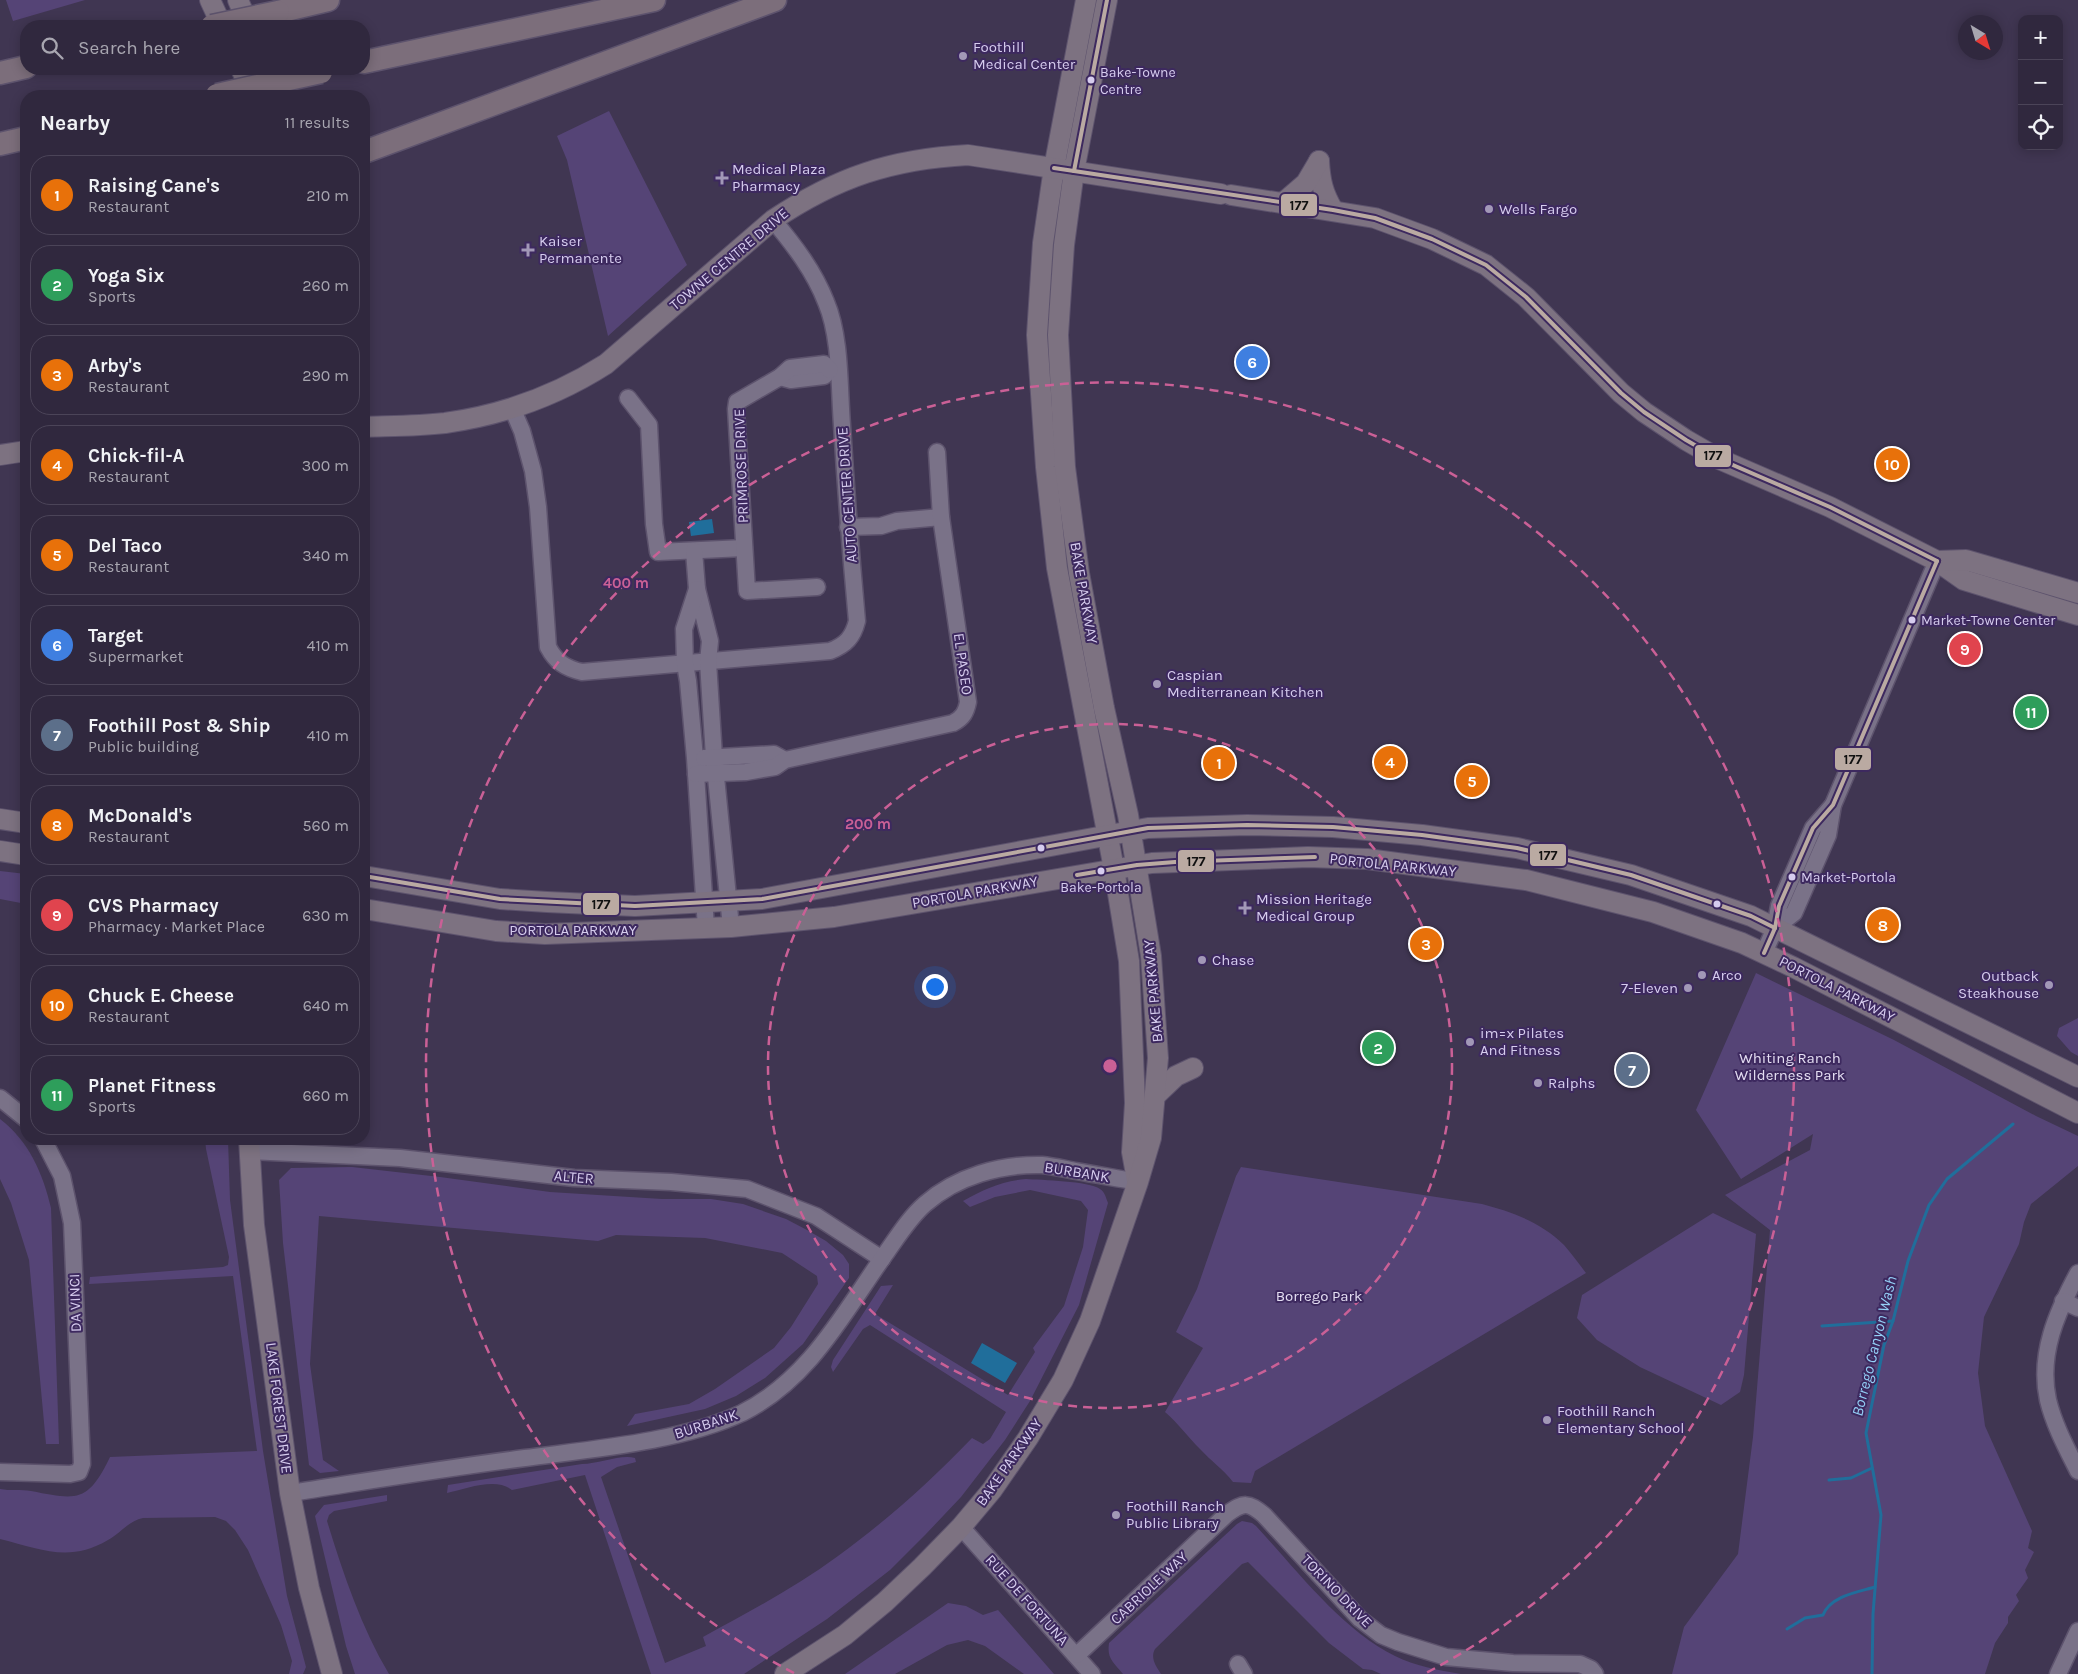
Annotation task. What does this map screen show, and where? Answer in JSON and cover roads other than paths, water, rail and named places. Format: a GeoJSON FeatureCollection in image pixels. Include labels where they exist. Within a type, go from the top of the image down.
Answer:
{"type":"FeatureCollection","features":[{"type":"Feature","properties":{"kind":"highway"},"geometry":{"type":"LineString","coordinates":[[240,20],[328,0]]}},
{"type":"Feature","properties":{"kind":"highway"},"geometry":{"type":"LineString","coordinates":[[370,61],[654,0]]}},
{"type":"Feature","properties":{"kind":"highway"},"geometry":{"type":"LineString","coordinates":[[370,150],[775,0]]}},
{"type":"Feature","properties":{"kind":"highway"},"geometry":{"type":"LineString","coordinates":[[0,73],[20,68]]}},
{"type":"Feature","properties":{"kind":"highway"},"geometry":{"type":"LineString","coordinates":[[240,90],[306,75]]}},
{"type":"Feature","properties":{"kind":"highway"},"geometry":{"type":"LineString","coordinates":[[0,144],[20,139]]}},
{"type":"Feature","properties":{"kind":"main road"},"geometry":{"type":"LineString","coordinates":[[210,0],[219,20]]}},
{"type":"Feature","properties":{"kind":"main road"},"geometry":{"type":"LineString","coordinates":[[238,0],[246,20]]}},
{"type":"Feature","properties":{"kind":"main road","name":"BAKE PARKWAY"},"geometry":{"type":"LineString","coordinates":[[1086,0],[1054,168],[1043,243],[1037,335],[1046,467],[1057,568],[1114,868],[1128,961],[1135,1103],[1132,1152],[1138,1182]]}},
{"type":"Feature","properties":{"kind":"main road","name":"BAKE PARKWAY"},"geometry":{"type":"LineString","coordinates":[[785,1674],[845,1635],[922,1567],[961,1527],[992,1490],[1028,1438],[1063,1380],[1090,1321],[1138,1182],[1151,1138],[1158,1058],[1152,956],[1131,832],[1104,708],[1079,573],[1065,468],[1058,335],[1064,245],[1074,172],[1107,0]]}},
{"type":"Feature","properties":{"kind":"main road"},"geometry":{"type":"LineString","coordinates":[[245,75],[251,90]]}},
{"type":"Feature","properties":{"kind":"main road"},"geometry":{"type":"LineString","coordinates":[[267,75],[274,90]]}},
{"type":"Feature","properties":{"kind":"main road","name":"TOWNE CENTRE DRIVE"},"geometry":{"type":"LineString","coordinates":[[370,427],[443,423],[481,417],[558,392],[606,364],[773,220],[802,200],[847,179],[896,163],[933,157],[968,155],[1333,210],[1375,218],[1432,239],[1486,265],[1526,297],[1621,393],[1644,412],[1686,440],[1719,459],[1830,507],[1937,561],[1964,580],[2078,615]]}},
{"type":"Feature","properties":{"kind":"main road"},"geometry":{"type":"LineString","coordinates":[[1284,202],[1306,183],[1320,161],[1323,193],[1333,210]]}},
{"type":"Feature","properties":{"kind":"main road"},"geometry":{"type":"LineString","coordinates":[[0,455],[20,452]]}},
{"type":"Feature","properties":{"kind":"main road"},"geometry":{"type":"LineString","coordinates":[[1046,467],[1060,505],[1068,553],[1079,573]]}},
{"type":"Feature","properties":{"kind":"main road","name":"TOWNE CENTRE DRIVE"},"geometry":{"type":"LineString","coordinates":[[1937,561],[1966,560],[2078,593]]}},
{"type":"Feature","properties":{"kind":"main road"},"geometry":{"type":"LineString","coordinates":[[0,819],[20,822]]}},
{"type":"Feature","properties":{"kind":"main road","name":"PORTOLA PARKWAY"},"geometry":{"type":"LineString","coordinates":[[370,877],[500,899],[635,906],[762,899],[1168,826],[1333,827],[1422,835],[1517,848],[1631,876],[1750,916],[2078,1077]]}},
{"type":"Feature","properties":{"kind":"main road"},"geometry":{"type":"LineString","coordinates":[[0,851],[20,854]]}},
{"type":"Feature","properties":{"kind":"main road","name":"PORTOLA PARKWAY"},"geometry":{"type":"LineString","coordinates":[[370,910],[496,931],[545,934],[731,927],[834,917],[1137,865],[1308,857],[1367,859],[1526,880],[1653,912],[1742,943],[2078,1113]]}},
{"type":"Feature","properties":{"kind":"main road"},"geometry":{"type":"LineString","coordinates":[[1132,1152],[1145,1121],[1147,1092],[1158,1058]]}},
{"type":"Feature","properties":{"kind":"main road"},"geometry":{"type":"LineString","coordinates":[[1156,1095],[1176,1076],[1193,1068]]}},
{"type":"Feature","properties":{"kind":"main road","name":"LAKE FOREST DRIVE"},"geometry":{"type":"LineString","coordinates":[[250,1145],[254,1226],[290,1493],[309,1588],[332,1674]]}},
{"type":"Feature","properties":{"kind":"street","name":"AUTO CENTER DRIVE"},"geometry":{"type":"LineString","coordinates":[[512,408],[522,432],[533,471],[538,507],[548,647],[553,657],[561,665],[571,670],[582,672],[830,651],[839,648],[854,633],[857,621],[834,369],[832,319],[826,302],[806,264],[773,220]]}},
{"type":"Feature","properties":{"kind":"street","name":"PRIMROSE DRIVE"},"geometry":{"type":"LineString","coordinates":[[817,587],[747,591],[736,409],[737,402],[780,377],[792,380],[824,376],[834,369]]}},
{"type":"Feature","properties":{"kind":"street"},"geometry":{"type":"LineString","coordinates":[[628,398],[649,425],[654,524],[658,552],[744,548]]}},
{"type":"Feature","properties":{"kind":"street","name":"EL PASEO"},"geometry":{"type":"LineString","coordinates":[[695,758],[714,765],[775,767],[785,760],[953,723],[960,719],[966,710],[968,702],[941,517],[938,452]]}},
{"type":"Feature","properties":{"kind":"street"},"geometry":{"type":"LineString","coordinates":[[848,523],[885,518],[897,521],[941,517]]}},
{"type":"Feature","properties":{"kind":"street"},"geometry":{"type":"LineString","coordinates":[[694,551],[697,589],[710,641],[708,662],[714,765],[731,927]]}},
{"type":"Feature","properties":{"kind":"street"},"geometry":{"type":"LineString","coordinates":[[1764,953],[1775,928],[1778,906],[1814,828],[1833,805],[1937,561]]}},
{"type":"Feature","properties":{"kind":"street"},"geometry":{"type":"LineString","coordinates":[[697,589],[684,629],[685,664],[695,758],[706,928]]}},
{"type":"Feature","properties":{"kind":"street","name":"EL PASEO"},"geometry":{"type":"LineString","coordinates":[[696,774],[714,765]]}},
{"type":"Feature","properties":{"kind":"street"},"geometry":{"type":"LineString","coordinates":[[0,1098],[20,1114]]}},
{"type":"Feature","properties":{"kind":"street","name":"DA VINCI"},"geometry":{"type":"LineString","coordinates":[[0,1472],[70,1474],[79,1472],[82,1464],[72,1223],[62,1176],[46,1145]]}},
{"type":"Feature","properties":{"kind":"street","name":"ALTER"},"geometry":{"type":"LineString","coordinates":[[250,1145],[400,1158],[574,1178],[670,1182],[747,1189],[816,1216],[882,1259]]}},
{"type":"Feature","properties":{"kind":"street","name":"BURBANK"},"geometry":{"type":"LineString","coordinates":[[290,1493],[412,1473],[665,1437],[710,1426],[743,1412],[774,1393],[799,1373],[827,1340],[906,1225],[923,1205],[962,1180],[1012,1167],[1044,1165],[1138,1182]]}},
{"type":"Feature","properties":{"kind":"street"},"geometry":{"type":"LineString","coordinates":[[2078,1273],[2063,1300],[2048,1340],[2046,1371],[2048,1400],[2061,1436],[2078,1471]]}},
{"type":"Feature","properties":{"kind":"street"},"geometry":{"type":"LineString","coordinates":[[2063,1300],[2078,1308]]}},
{"type":"Feature","properties":{"kind":"street","name":"CABRIOLE WAY"},"geometry":{"type":"LineString","coordinates":[[1077,1655],[1227,1514],[1237,1507],[1246,1504]]}},
{"type":"Feature","properties":{"kind":"street","name":"TORINO DRIVE"},"geometry":{"type":"LineString","coordinates":[[1246,1504],[1254,1507],[1264,1515],[1360,1618],[1381,1635],[1446,1657],[1514,1668],[1580,1664],[1593,1671]]}},
{"type":"Feature","properties":{"kind":"street","name":"RUE DE FORTUNA"},"geometry":{"type":"LineString","coordinates":[[961,1527],[1092,1674]]}},
{"type":"Feature","properties":{"kind":"street"},"geometry":{"type":"LineString","coordinates":[[2058,1674],[2078,1633]]}},
{"type":"Feature","properties":{"kind":"water"},"geometry":{"type":"Polygon","coordinates":[[[712,519],[714,533],[691,536],[689,522],[712,519]]]}},
{"type":"Feature","properties":{"kind":"water"},"geometry":{"type":"Polygon","coordinates":[[[982,1343],[1017,1363],[1005,1383],[971,1363],[982,1343]]]}},
{"type":"Feature","properties":{"kind":"waterway","name":"Borrego Canyon Wash"},"geometry":{"type":"LineString","coordinates":[[1872,1674],[1873,1614],[1881,1515],[1866,1433],[1884,1345],[1893,1321],[1908,1261],[1929,1205],[1947,1179],[2013,1124]]}},
{"type":"Feature","properties":{"kind":"waterway"},"geometry":{"type":"LineString","coordinates":[[1822,1326],[1893,1321]]}},
{"type":"Feature","properties":{"kind":"waterway"},"geometry":{"type":"LineString","coordinates":[[1829,1480],[1851,1478],[1872,1468]]}},
{"type":"Feature","properties":{"kind":"waterway"},"geometry":{"type":"LineString","coordinates":[[1787,1629],[1805,1618],[1823,1615],[1832,1603],[1838,1599],[1875,1587]]}},
{"type":"Feature","properties":{"kind":"place","name":"Foothill Medical Center"},"geometry":{"type":"Point","coordinates":[963,56]}},
{"type":"Feature","properties":{"kind":"place","name":"Bake-Towne Centre"},"geometry":{"type":"Point","coordinates":[1091,80]}},
{"type":"Feature","properties":{"kind":"place","name":"Medical Plaza Pharmacy"},"geometry":{"type":"Point","coordinates":[722,178]}},
{"type":"Feature","properties":{"kind":"place","name":"Wells Fargo"},"geometry":{"type":"Point","coordinates":[1489,209]}},
{"type":"Feature","properties":{"kind":"place","name":"Kaiser Permanente"},"geometry":{"type":"Point","coordinates":[528,250]}},
{"type":"Feature","properties":{"kind":"place","name":"Target"},"geometry":{"type":"Point","coordinates":[1252,362]}},
{"type":"Feature","properties":{"kind":"place","name":"Chuck E. Cheese"},"geometry":{"type":"Point","coordinates":[1892,464]}},
{"type":"Feature","properties":{"kind":"place","name":"Market-Towne Center"},"geometry":{"type":"Point","coordinates":[1912,620]}},
{"type":"Feature","properties":{"kind":"place","name":"CVS Pharmacy"},"geometry":{"type":"Point","coordinates":[1965,649]}},
{"type":"Feature","properties":{"kind":"place","name":"Caspian Mediterranean Kitchen"},"geometry":{"type":"Point","coordinates":[1157,684]}},
{"type":"Feature","properties":{"kind":"place","name":"Planet Fitness"},"geometry":{"type":"Point","coordinates":[2031,712]}},
{"type":"Feature","properties":{"kind":"place","name":"Chick-fil-A"},"geometry":{"type":"Point","coordinates":[1390,762]}},
{"type":"Feature","properties":{"kind":"place","name":"Raising Cane's"},"geometry":{"type":"Point","coordinates":[1219,763]}},
{"type":"Feature","properties":{"kind":"place","name":"Del Taco"},"geometry":{"type":"Point","coordinates":[1472,781]}},
{"type":"Feature","properties":{"kind":"place","name":"Bake-Portola"},"geometry":{"type":"Point","coordinates":[1101,871]}},
{"type":"Feature","properties":{"kind":"place","name":"Market-Portola"},"geometry":{"type":"Point","coordinates":[1792,877]}},
{"type":"Feature","properties":{"kind":"place","name":"Mission Heritage Medical Group"},"geometry":{"type":"Point","coordinates":[1245,908]}},
{"type":"Feature","properties":{"kind":"place","name":"McDonald's"},"geometry":{"type":"Point","coordinates":[1883,925]}},
{"type":"Feature","properties":{"kind":"place","name":"Arby's"},"geometry":{"type":"Point","coordinates":[1426,944]}},
{"type":"Feature","properties":{"kind":"place","name":"Chase"},"geometry":{"type":"Point","coordinates":[1202,960]}},
{"type":"Feature","properties":{"kind":"place","name":"Arco"},"geometry":{"type":"Point","coordinates":[1702,975]}},
{"type":"Feature","properties":{"kind":"place","name":"Outback Steakhouse"},"geometry":{"type":"Point","coordinates":[2049,985]}},
{"type":"Feature","properties":{"kind":"place","name":"7-Eleven"},"geometry":{"type":"Point","coordinates":[1688,988]}},
{"type":"Feature","properties":{"kind":"place","name":"im=x Pilates And Fitness"},"geometry":{"type":"Point","coordinates":[1470,1042]}},
{"type":"Feature","properties":{"kind":"place","name":"Yoga Six"},"geometry":{"type":"Point","coordinates":[1378,1048]}},
{"type":"Feature","properties":{"kind":"place","name":"Foothill Post & Ship"},"geometry":{"type":"Point","coordinates":[1632,1070]}},
{"type":"Feature","properties":{"kind":"place","name":"Ralphs"},"geometry":{"type":"Point","coordinates":[1538,1083]}},
{"type":"Feature","properties":{"kind":"place","name":"Foothill Ranch Elementary School"},"geometry":{"type":"Point","coordinates":[1547,1420]}},
{"type":"Feature","properties":{"kind":"place","name":"Foothill Ranch Public Library"},"geometry":{"type":"Point","coordinates":[1116,1515]}},
{"type":"Feature","properties":{"kind":"park label","name":"Whiting Ranch Wilderness Park"},"geometry":{"type":"Point","coordinates":[1790,1066]}},
{"type":"Feature","properties":{"kind":"park label","name":"Borrego Park"},"geometry":{"type":"Point","coordinates":[1319,1296]}}]}
